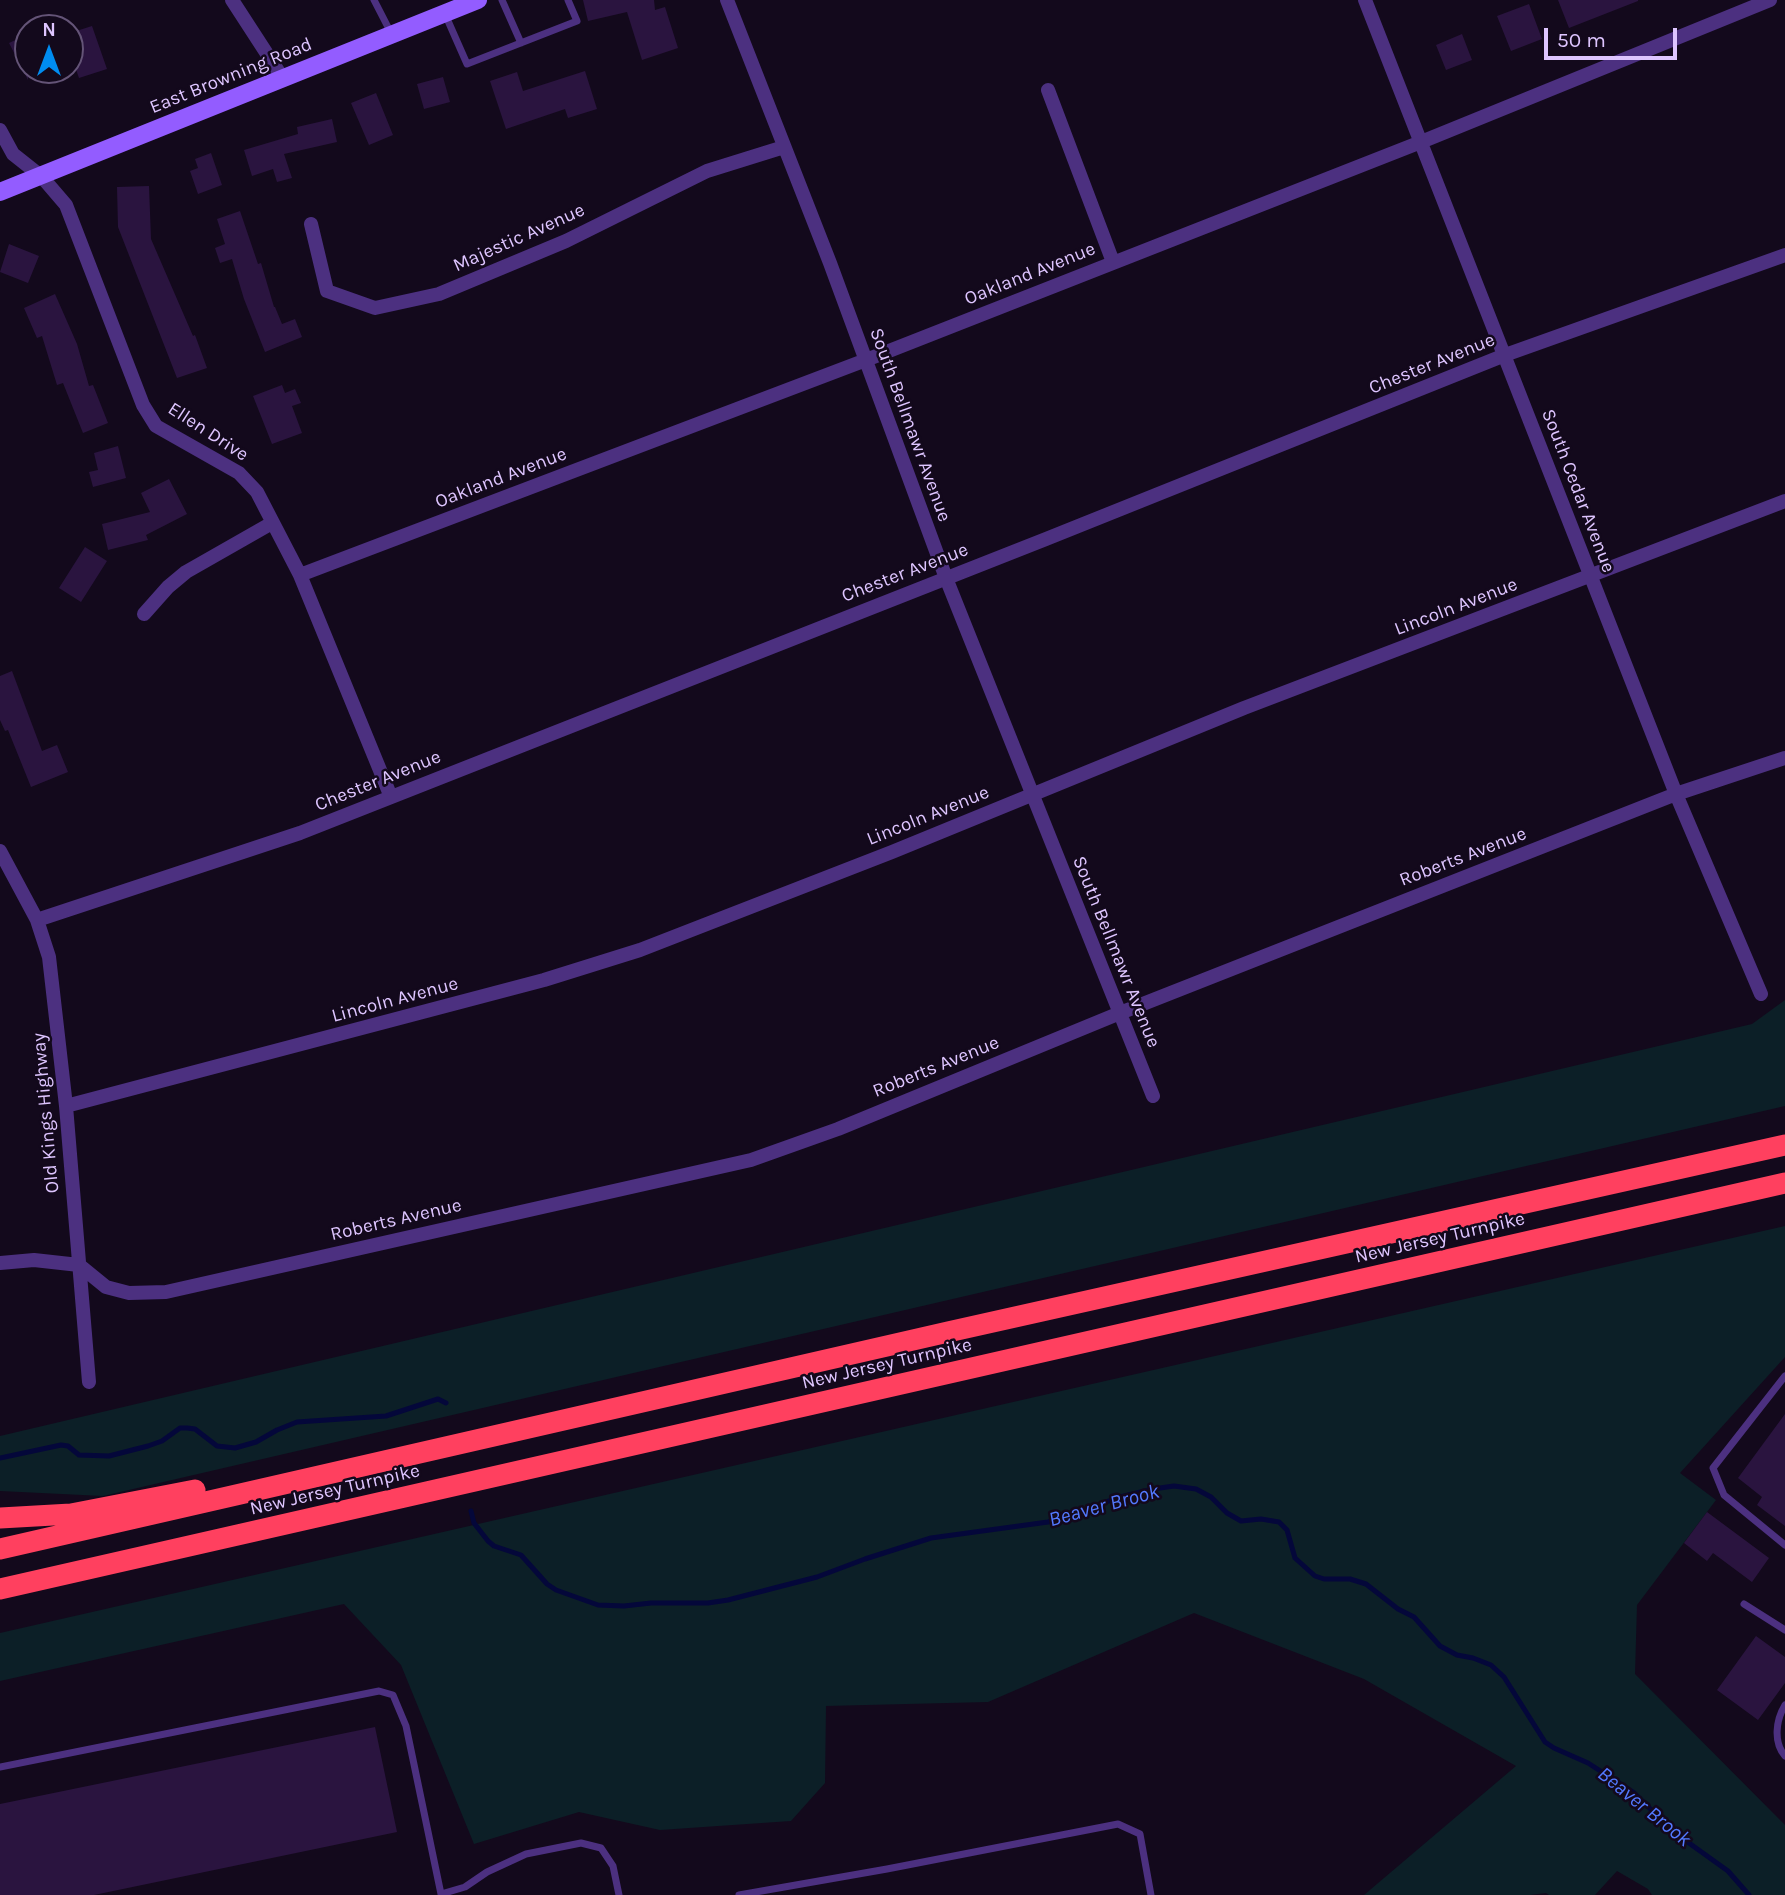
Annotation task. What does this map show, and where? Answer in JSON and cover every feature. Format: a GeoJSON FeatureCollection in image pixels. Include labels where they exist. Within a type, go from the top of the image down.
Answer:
{"type":"FeatureCollection","features":[{"type":"Feature","properties":{"kind":"highway","name":"New Jersey Turnpike"},"geometry":{"type":"LineString","coordinates":[[0,1549],[948,1332],[1785,1145]]}},
{"type":"Feature","properties":{"kind":"highway","name":"New Jersey Turnpike"},"geometry":{"type":"LineString","coordinates":[[0,1589],[1785,1182]]}},
{"type":"Feature","properties":{"kind":"highway"},"geometry":{"type":"LineString","coordinates":[[0,1518],[71,1514],[192,1490],[343,1471]]}},
{"type":"Feature","properties":{"kind":"highway"},"geometry":{"type":"LineString","coordinates":[[0,1604],[34,1596],[188,1547]]}},
{"type":"Feature","properties":{"kind":"main road","name":"East Browning Road"},"geometry":{"type":"LineString","coordinates":[[0,192],[478,0]]}},
{"type":"Feature","properties":{"kind":"street"},"geometry":{"type":"LineString","coordinates":[[232,0],[282,77]]}},
{"type":"Feature","properties":{"kind":"street","name":"South Bellmawr Avenue"},"geometry":{"type":"LineString","coordinates":[[727,0],[831,263],[946,578],[1153,1096]]}},
{"type":"Feature","properties":{"kind":"street","name":"South Cedar Avenue"},"geometry":{"type":"LineString","coordinates":[[1365,0],[1676,794],[1761,994]]}},
{"type":"Feature","properties":{"kind":"street","name":"Oakland Avenue"},"geometry":{"type":"LineString","coordinates":[[300,575],[866,360],[1421,142],[1770,0]]}},
{"type":"Feature","properties":{"kind":"street"},"geometry":{"type":"LineString","coordinates":[[1048,90],[1113,262]]}},
{"type":"Feature","properties":{"kind":"street","name":"Ellen Drive"},"geometry":{"type":"LineString","coordinates":[[0,130],[13,154],[42,177],[66,205],[143,405],[156,426],[239,473],[257,492],[300,575],[391,797]]}},
{"type":"Feature","properties":{"kind":"street","name":"Majestic Avenue"},"geometry":{"type":"LineString","coordinates":[[311,224],[327,291],[375,308],[439,294],[566,241],[707,171],[784,146]]}},
{"type":"Feature","properties":{"kind":"street","name":"Chester Avenue"},"geometry":{"type":"LineString","coordinates":[[37,920],[300,833],[1505,355],[1785,255]]}},
{"type":"Feature","properties":{"kind":"street","name":"Lincoln Avenue"},"geometry":{"type":"LineString","coordinates":[[66,1106],[544,980],[628,954],[892,852],[1244,708],[1785,501]]}},
{"type":"Feature","properties":{"kind":"street"},"geometry":{"type":"LineString","coordinates":[[144,614],[168,587],[186,572],[272,523]]}},
{"type":"Feature","properties":{"kind":"street","name":"Roberts Avenue"},"geometry":{"type":"LineString","coordinates":[[79,1265],[106,1287],[129,1293],[166,1292],[751,1160],[838,1129],[1120,1013],[1676,794],[1785,758]]}},
{"type":"Feature","properties":{"kind":"street","name":"Old Kings Highway"},"geometry":{"type":"LineString","coordinates":[[0,851],[37,920],[49,957],[66,1106],[89,1382]]}},
{"type":"Feature","properties":{"kind":"street"},"geometry":{"type":"LineString","coordinates":[[0,1263],[34,1260],[79,1265]]}},
{"type":"Feature","properties":{"kind":"lane"},"geometry":{"type":"LineString","coordinates":[[374,0],[392,34]]}},
{"type":"Feature","properties":{"kind":"lane"},"geometry":{"type":"LineString","coordinates":[[502,0],[521,43]]}},
{"type":"Feature","properties":{"kind":"lane"},"geometry":{"type":"LineString","coordinates":[[444,13],[467,64],[577,21],[568,0]]}},
{"type":"Feature","properties":{"kind":"lane"},"geometry":{"type":"LineString","coordinates":[[1785,1376],[1713,1468],[1724,1495],[1785,1545]]}},
{"type":"Feature","properties":{"kind":"lane"},"geometry":{"type":"LineString","coordinates":[[1744,1604],[1785,1630]]}},
{"type":"Feature","properties":{"kind":"lane"},"geometry":{"type":"LineString","coordinates":[[0,1768],[379,1691],[393,1695],[406,1726],[440,1895],[465,1887],[487,1872],[526,1854],[581,1843],[601,1848],[613,1866],[619,1895]]}},
{"type":"Feature","properties":{"kind":"lane"},"geometry":{"type":"LineString","coordinates":[[1785,1705],[1777,1718],[1779,1749],[1785,1756]]}},
{"type":"Feature","properties":{"kind":"lane"},"geometry":{"type":"LineString","coordinates":[[739,1895],[1118,1824],[1140,1834],[1151,1895]]}},
{"type":"Feature","properties":{"kind":"shaded area"},"geometry":{"type":"Polygon","coordinates":[[[1785,1000],[1785,1106],[103,1496],[0,1491],[0,1436],[1752,1024],[1785,1000]]]}},
{"type":"Feature","properties":{"kind":"shaded area"},"geometry":{"type":"Polygon","coordinates":[[[1785,1226],[1785,1357],[1680,1473],[1716,1500],[1637,1605],[1635,1674],[1785,1825],[1785,1895],[1652,1895],[1648,1889],[1617,1871],[1595,1895],[1364,1895],[1516,1766],[1364,1679],[1194,1613],[988,1702],[826,1706],[825,1783],[791,1821],[660,1830],[579,1812],[474,1844],[401,1665],[344,1604],[0,1681],[0,1633],[1785,1226]]]}},
{"type":"Feature","properties":{"kind":"building"},"geometry":{"type":"Polygon","coordinates":[[[583,0],[654,0],[655,10],[665,7],[678,48],[642,60],[627,12],[588,21],[583,0]]]}},
{"type":"Feature","properties":{"kind":"building"},"geometry":{"type":"Polygon","coordinates":[[[1558,0],[1638,0],[1638,1],[1569,28],[1558,0]]]}},
{"type":"Feature","properties":{"kind":"building"},"geometry":{"type":"Polygon","coordinates":[[[1529,4],[1542,39],[1511,51],[1497,16],[1529,4]]]}},
{"type":"Feature","properties":{"kind":"building"},"geometry":{"type":"Polygon","coordinates":[[[92,26],[107,69],[84,76],[84,29],[92,26]]]}},
{"type":"Feature","properties":{"kind":"building"},"geometry":{"type":"Polygon","coordinates":[[[1462,34],[1472,60],[1446,70],[1436,45],[1462,34]]]}},
{"type":"Feature","properties":{"kind":"building"},"geometry":{"type":"Polygon","coordinates":[[[585,71],[597,109],[568,118],[565,109],[506,129],[490,81],[517,72],[523,91],[585,71]]]}},
{"type":"Feature","properties":{"kind":"building"},"geometry":{"type":"Polygon","coordinates":[[[443,77],[450,102],[424,109],[417,84],[443,77]]]}},
{"type":"Feature","properties":{"kind":"building"},"geometry":{"type":"Polygon","coordinates":[[[376,93],[393,135],[369,145],[351,103],[376,93]]]}},
{"type":"Feature","properties":{"kind":"building"},"geometry":{"type":"Polygon","coordinates":[[[332,119],[337,142],[284,154],[292,178],[277,182],[273,169],[252,176],[244,150],[298,134],[297,127],[332,119]]]}},
{"type":"Feature","properties":{"kind":"building"},"geometry":{"type":"Polygon","coordinates":[[[211,153],[222,185],[198,194],[190,171],[198,168],[195,159],[211,153]]]}},
{"type":"Feature","properties":{"kind":"building"},"geometry":{"type":"Polygon","coordinates":[[[149,186],[151,239],[193,336],[195,335],[207,368],[177,378],[118,227],[117,187],[149,186]]]}},
{"type":"Feature","properties":{"kind":"building"},"geometry":{"type":"Polygon","coordinates":[[[240,211],[282,324],[295,319],[302,337],[265,352],[232,259],[220,263],[215,248],[225,244],[217,219],[240,211]]]}},
{"type":"Feature","properties":{"kind":"building"},"geometry":{"type":"Polygon","coordinates":[[[9,244],[39,256],[28,283],[0,272],[9,244]]]}},
{"type":"Feature","properties":{"kind":"building"},"geometry":{"type":"Polygon","coordinates":[[[55,294],[77,344],[89,386],[93,385],[108,423],[83,433],[63,383],[57,385],[42,336],[37,338],[24,308],[55,294]]]}},
{"type":"Feature","properties":{"kind":"building"},"geometry":{"type":"Polygon","coordinates":[[[282,385],[285,393],[295,389],[301,403],[292,406],[302,433],[272,444],[253,396],[282,385]]]}},
{"type":"Feature","properties":{"kind":"building"},"geometry":{"type":"Polygon","coordinates":[[[118,446],[126,478],[93,487],[89,472],[98,470],[94,453],[118,446]]]}},
{"type":"Feature","properties":{"kind":"building"},"geometry":{"type":"Polygon","coordinates":[[[169,479],[187,514],[146,535],[148,540],[108,550],[102,524],[150,512],[141,493],[169,479]]]}},
{"type":"Feature","properties":{"kind":"building"},"geometry":{"type":"Polygon","coordinates":[[[85,547],[107,561],[81,602],[59,588],[85,547]]]}},
{"type":"Feature","properties":{"kind":"building"},"geometry":{"type":"Polygon","coordinates":[[[12,671],[42,751],[57,745],[68,772],[31,787],[8,730],[5,731],[0,720],[0,676],[12,671]]]}},
{"type":"Feature","properties":{"kind":"building"},"geometry":{"type":"Polygon","coordinates":[[[1785,1414],[1785,1526],[1757,1505],[1762,1497],[1738,1478],[1785,1414]]]}},
{"type":"Feature","properties":{"kind":"building"},"geometry":{"type":"Polygon","coordinates":[[[1707,1512],[1769,1558],[1752,1582],[1713,1553],[1707,1561],[1684,1543],[1707,1512]]]}},
{"type":"Feature","properties":{"kind":"building"},"geometry":{"type":"Polygon","coordinates":[[[1756,1636],[1785,1657],[1785,1683],[1758,1720],[1717,1690],[1756,1636]]]}},
{"type":"Feature","properties":{"kind":"building"},"geometry":{"type":"Polygon","coordinates":[[[375,1727],[397,1832],[94,1895],[0,1895],[0,1804],[375,1727]]]}},
{"type":"Feature","properties":{"kind":"waterway","name":"Beaver Brook"},"geometry":{"type":"LineString","coordinates":[[0,1458],[61,1445],[68,1446],[79,1455],[109,1456],[162,1441],[180,1428],[195,1429],[217,1446],[235,1448],[256,1442],[297,1422],[386,1416],[438,1399],[446,1403]]}},
{"type":"Feature","properties":{"kind":"waterway","name":"Beaver Brook"},"geometry":{"type":"LineString","coordinates":[[471,1511],[474,1523],[488,1541],[494,1546],[521,1555],[547,1584],[556,1590],[598,1605],[624,1606],[728,1600],[817,1577],[931,1538],[1048,1522],[1116,1498],[1153,1489],[1174,1486],[1196,1489],[1211,1497],[1227,1513],[1241,1521],[1261,1519],[1279,1522],[1287,1530],[1295,1558],[1315,1576],[1324,1579],[1350,1579],[1366,1584],[1398,1609],[1414,1617],[1440,1646],[1457,1655],[1491,1665],[1504,1677],[1545,1742],[1588,1763],[1633,1792],[1675,1833],[1728,1871],[1749,1895]]}}]}
